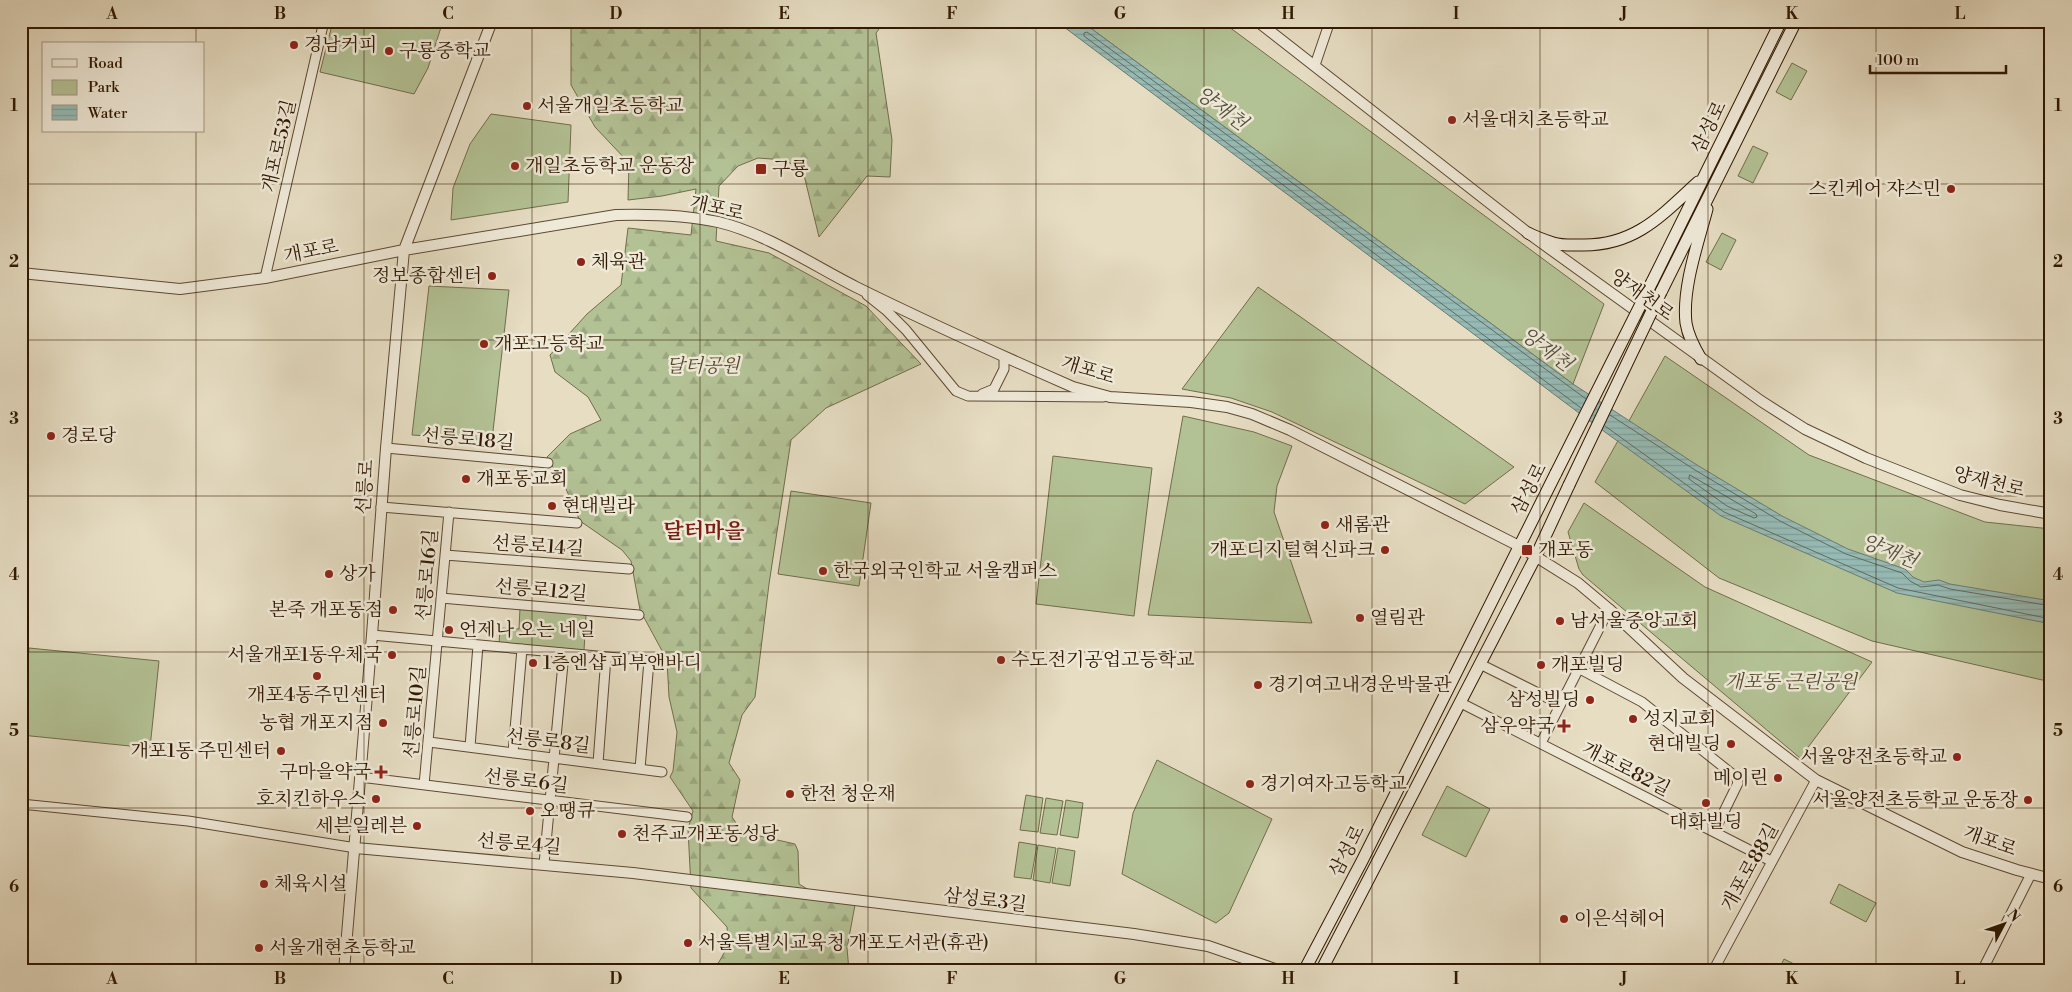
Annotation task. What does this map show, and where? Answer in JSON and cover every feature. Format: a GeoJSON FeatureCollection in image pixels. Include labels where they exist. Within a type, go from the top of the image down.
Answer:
{"type":"FeatureCollection","features":[{"type":"Feature","properties":{"kind":"main road","name":"삼성로"},"geometry":{"type":"LineString","coordinates":[[1304,971],[1362,861],[1781,21]]}},
{"type":"Feature","properties":{"kind":"main road","name":"삼성로"},"geometry":{"type":"LineString","coordinates":[[1321,971],[1536,556],[1661,292],[1796,21]]}},
{"type":"Feature","properties":{"kind":"main road"},"geometry":{"type":"LineString","coordinates":[[1528,233],[1555,244],[1600,245],[1620,241],[1635,234],[1666,211],[1703,178]]}},
{"type":"Feature","properties":{"kind":"main road"},"geometry":{"type":"LineString","coordinates":[[1701,358],[1690,339],[1685,310],[1692,271],[1714,185]]}},
{"type":"Feature","properties":{"kind":"street","name":"개포로53길"},"geometry":{"type":"LineString","coordinates":[[265,278],[324,21]]}},
{"type":"Feature","properties":{"kind":"street","name":"선릉로"},"geometry":{"type":"LineString","coordinates":[[344,971],[356,848],[381,507],[404,250],[492,21]]}},
{"type":"Feature","properties":{"kind":"street","name":"양재천로"},"geometry":{"type":"LineString","coordinates":[[1257,21],[1528,233],[1760,401],[1805,429],[1866,458],[1960,495],[2000,505],[2051,514]]}},
{"type":"Feature","properties":{"kind":"street"},"geometry":{"type":"LineString","coordinates":[[1315,65],[1330,21]]}},
{"type":"Feature","properties":{"kind":"street","name":"개포로"},"geometry":{"type":"LineString","coordinates":[[21,274],[180,289],[265,278],[404,250],[616,215],[677,216],[719,222],[767,240],[857,287],[1004,357],[1073,387],[1110,397],[1191,402],[1227,407],[1252,414],[1290,430],[1520,546],[1578,583],[1609,609],[1683,678],[1816,780],[1962,852],[2051,879]]}},
{"type":"Feature","properties":{"kind":"street"},"geometry":{"type":"LineString","coordinates":[[857,287],[887,311],[906,330],[956,391],[968,396],[1110,397]]}},
{"type":"Feature","properties":{"kind":"street"},"geometry":{"type":"LineString","coordinates":[[977,396],[994,389],[1004,369],[1004,357]]}},
{"type":"Feature","properties":{"kind":"street","name":"선릉로18길"},"geometry":{"type":"LineString","coordinates":[[386,448],[548,463]]}},
{"type":"Feature","properties":{"kind":"street","name":"선릉로16길"},"geometry":{"type":"LineString","coordinates":[[381,507],[577,523]]}},
{"type":"Feature","properties":{"kind":"street","name":"선릉로16길"},"geometry":{"type":"LineString","coordinates":[[437,641],[449,512]]}},
{"type":"Feature","properties":{"kind":"street","name":"선릉로14길"},"geometry":{"type":"LineString","coordinates":[[445,555],[629,569]]}},
{"type":"Feature","properties":{"kind":"street","name":"선릉로12길"},"geometry":{"type":"LineString","coordinates":[[441,598],[638,615]]}},
{"type":"Feature","properties":{"kind":"street"},"geometry":{"type":"LineString","coordinates":[[1541,743],[1609,609]]}},
{"type":"Feature","properties":{"kind":"street","name":"선릉로10길"},"geometry":{"type":"LineString","coordinates":[[372,636],[662,662]]}},
{"type":"Feature","properties":{"kind":"street","name":"선릉로10길"},"geometry":{"type":"LineString","coordinates":[[424,785],[437,641]]}},
{"type":"Feature","properties":{"kind":"street"},"geometry":{"type":"LineString","coordinates":[[470,747],[478,645]]}},
{"type":"Feature","properties":{"kind":"street"},"geometry":{"type":"LineString","coordinates":[[513,753],[522,649]]}},
{"type":"Feature","properties":{"kind":"street"},"geometry":{"type":"LineString","coordinates":[[544,864],[564,653]]}},
{"type":"Feature","properties":{"kind":"street"},"geometry":{"type":"LineString","coordinates":[[598,763],[606,657]]}},
{"type":"Feature","properties":{"kind":"street"},"geometry":{"type":"LineString","coordinates":[[640,769],[649,661]]}},
{"type":"Feature","properties":{"kind":"street"},"geometry":{"type":"LineString","coordinates":[[1480,664],[1560,704]]}},
{"type":"Feature","properties":{"kind":"street"},"geometry":{"type":"LineString","coordinates":[[1578,668],[1642,702],[1736,776],[1738,783],[1714,832]]}},
{"type":"Feature","properties":{"kind":"street","name":"개포로82길"},"geometry":{"type":"LineString","coordinates":[[1460,703],[1771,861]]}},
{"type":"Feature","properties":{"kind":"street","name":"선릉로8길"},"geometry":{"type":"LineString","coordinates":[[429,742],[662,772]]}},
{"type":"Feature","properties":{"kind":"street","name":"선릉로6길"},"geometry":{"type":"LineString","coordinates":[[360,777],[687,817]]}},
{"type":"Feature","properties":{"kind":"street","name":"개포로88길"},"geometry":{"type":"LineString","coordinates":[[1713,971],[1816,780]]}},
{"type":"Feature","properties":{"kind":"street"},"geometry":{"type":"LineString","coordinates":[[21,804],[188,821],[356,848]]}},
{"type":"Feature","properties":{"kind":"street","name":"선릉로4길"},"geometry":{"type":"LineString","coordinates":[[356,848],[544,864],[680,880]]}},
{"type":"Feature","properties":{"kind":"street"},"geometry":{"type":"LineString","coordinates":[[1982,971],[2031,874]]}},
{"type":"Feature","properties":{"kind":"street","name":"삼성로3길"},"geometry":{"type":"LineString","coordinates":[[680,880],[1151,937],[1208,946],[1281,971]]}},
{"type":"Feature","properties":{"kind":"green space","name":"구룡중학교"},"geometry":{"type":"Polygon","coordinates":[[[333,21],[443,21],[428,68],[414,94],[320,72],[333,21]]]}},
{"type":"Feature","properties":{"kind":"green space","name":"달터공원"},"geometry":{"type":"Polygon","coordinates":[[[571,21],[885,21],[876,33],[892,140],[890,177],[867,176],[819,237],[803,171],[785,160],[758,158],[738,166],[719,186],[716,241],[769,253],[866,306],[921,364],[826,408],[791,440],[769,584],[755,697],[742,715],[729,763],[740,780],[732,817],[742,832],[795,844],[798,851],[799,884],[819,896],[855,905],[847,948],[849,971],[709,971],[719,962],[728,946],[727,927],[691,888],[688,829],[693,811],[670,777],[673,771],[677,732],[669,697],[667,660],[640,610],[631,561],[622,550],[580,521],[566,489],[547,457],[570,434],[601,420],[588,397],[555,372],[550,355],[587,314],[621,285],[628,228],[691,235],[696,189],[628,200],[629,163],[595,127],[571,85],[571,21]]]}},
{"type":"Feature","properties":{"kind":"green space"},"geometry":{"type":"Polygon","coordinates":[[[1081,21],[1221,21],[1604,304],[1573,384],[1081,21]]]}},
{"type":"Feature","properties":{"kind":"green space"},"geometry":{"type":"Polygon","coordinates":[[[1792,63],[1807,71],[1791,100],[1776,92],[1792,63]]]}},
{"type":"Feature","properties":{"kind":"green space","name":"개일초등학교 운동장"},"geometry":{"type":"Polygon","coordinates":[[[491,114],[571,125],[568,202],[451,220],[453,188],[470,144],[491,114]]]}},
{"type":"Feature","properties":{"kind":"green space"},"geometry":{"type":"Polygon","coordinates":[[[1753,146],[1768,153],[1753,183],[1738,176],[1753,146]]]}},
{"type":"Feature","properties":{"kind":"green space"},"geometry":{"type":"Polygon","coordinates":[[[1722,233],[1736,240],[1721,270],[1706,262],[1722,233]]]}},
{"type":"Feature","properties":{"kind":"green space"},"geometry":{"type":"Polygon","coordinates":[[[429,286],[509,290],[492,440],[412,435],[429,286]]]}},
{"type":"Feature","properties":{"kind":"green space"},"geometry":{"type":"Polygon","coordinates":[[[1258,287],[1514,467],[1465,504],[1272,412],[1231,398],[1182,389],[1258,287]]]}},
{"type":"Feature","properties":{"kind":"green space"},"geometry":{"type":"Polygon","coordinates":[[[1665,356],[1809,455],[1985,522],[2051,529],[2051,682],[1872,641],[1719,578],[1595,482],[1665,356]]]}},
{"type":"Feature","properties":{"kind":"green space"},"geometry":{"type":"Polygon","coordinates":[[[1183,416],[1254,432],[1292,446],[1277,486],[1274,512],[1312,623],[1148,615],[1183,416]]]}},
{"type":"Feature","properties":{"kind":"green space"},"geometry":{"type":"Polygon","coordinates":[[[1053,456],[1152,468],[1134,616],[1036,604],[1053,456]]]}},
{"type":"Feature","properties":{"kind":"green space"},"geometry":{"type":"Polygon","coordinates":[[[791,491],[871,503],[859,586],[778,574],[791,491]]]}},
{"type":"Feature","properties":{"kind":"green space","name":"개포동 근린공원"},"geometry":{"type":"Polygon","coordinates":[[[1584,503],[1705,587],[1872,662],[1800,758],[1583,575],[1579,569],[1568,532],[1584,503]]]}},
{"type":"Feature","properties":{"kind":"green space"},"geometry":{"type":"Polygon","coordinates":[[[520,608],[586,615],[584,651],[499,644],[500,628],[519,629],[520,608]]]}},
{"type":"Feature","properties":{"kind":"green space"},"geometry":{"type":"Polygon","coordinates":[[[29,648],[159,661],[150,748],[21,735],[29,648]]]}},
{"type":"Feature","properties":{"kind":"green space"},"geometry":{"type":"Polygon","coordinates":[[[1157,760],[1272,819],[1229,913],[1216,923],[1122,874],[1133,813],[1157,760]]]}},
{"type":"Feature","properties":{"kind":"green space"},"geometry":{"type":"Polygon","coordinates":[[[1447,786],[1490,809],[1466,857],[1422,835],[1447,786]]]}},
{"type":"Feature","properties":{"kind":"green space"},"geometry":{"type":"Polygon","coordinates":[[[1026,795],[1043,798],[1038,832],[1020,830],[1026,795]]]}},
{"type":"Feature","properties":{"kind":"green space"},"geometry":{"type":"Polygon","coordinates":[[[1046,798],[1063,801],[1057,835],[1040,833],[1046,798]]]}},
{"type":"Feature","properties":{"kind":"green space"},"geometry":{"type":"Polygon","coordinates":[[[1066,800],[1083,803],[1078,838],[1060,835],[1066,800]]]}},
{"type":"Feature","properties":{"kind":"green space"},"geometry":{"type":"Polygon","coordinates":[[[1019,842],[1037,845],[1031,879],[1014,877],[1019,842]]]}},
{"type":"Feature","properties":{"kind":"green space"},"geometry":{"type":"Polygon","coordinates":[[[1038,845],[1056,848],[1050,883],[1033,880],[1038,845]]]}},
{"type":"Feature","properties":{"kind":"green space"},"geometry":{"type":"Polygon","coordinates":[[[1058,848],[1075,851],[1070,886],[1052,883],[1058,848]]]}},
{"type":"Feature","properties":{"kind":"green space"},"geometry":{"type":"Polygon","coordinates":[[[1839,884],[1876,903],[1866,922],[1830,903],[1839,884]]]}},
{"type":"Feature","properties":{"kind":"green space"},"geometry":{"type":"Polygon","coordinates":[[[1784,959],[1808,971],[1778,971],[1784,959]]]}},
{"type":"Feature","properties":{"kind":"water"},"geometry":{"type":"Polygon","coordinates":[[[1056,21],[1081,21],[1573,384],[1697,465],[1782,516],[1848,549],[1905,569],[1913,577],[1924,582],[1939,580],[1950,584],[2051,601],[2051,624],[1897,593],[1721,516],[1587,419],[1056,21]]]}},
{"type":"Feature","properties":{"kind":"place","name":"경남커피"},"geometry":{"type":"Point","coordinates":[294,45]}},
{"type":"Feature","properties":{"kind":"place","name":"구룡중학교"},"geometry":{"type":"Point","coordinates":[389,51]}},
{"type":"Feature","properties":{"kind":"place","name":"서울개일초등학교"},"geometry":{"type":"Point","coordinates":[527,106]}},
{"type":"Feature","properties":{"kind":"place","name":"서울대치초등학교"},"geometry":{"type":"Point","coordinates":[1452,120]}},
{"type":"Feature","properties":{"kind":"place","name":"개일초등학교 운동장"},"geometry":{"type":"Point","coordinates":[515,166]}},
{"type":"Feature","properties":{"kind":"place","name":"구룡"},"geometry":{"type":"Point","coordinates":[761,169]}},
{"type":"Feature","properties":{"kind":"place","name":"스킨케어 쟈스민"},"geometry":{"type":"Point","coordinates":[1951,189]}},
{"type":"Feature","properties":{"kind":"place","name":"체육관"},"geometry":{"type":"Point","coordinates":[581,262]}},
{"type":"Feature","properties":{"kind":"place","name":"정보종합센터"},"geometry":{"type":"Point","coordinates":[492,276]}},
{"type":"Feature","properties":{"kind":"place","name":"개포고등학교"},"geometry":{"type":"Point","coordinates":[484,344]}},
{"type":"Feature","properties":{"kind":"place","name":"경로당"},"geometry":{"type":"Point","coordinates":[51,436]}},
{"type":"Feature","properties":{"kind":"place","name":"개포동교회"},"geometry":{"type":"Point","coordinates":[466,479]}},
{"type":"Feature","properties":{"kind":"place","name":"현대빌라"},"geometry":{"type":"Point","coordinates":[552,506]}},
{"type":"Feature","properties":{"kind":"place","name":"새롬관"},"geometry":{"type":"Point","coordinates":[1325,525]}},
{"type":"Feature","properties":{"kind":"place","name":"개포디지털혁신파크"},"geometry":{"type":"Point","coordinates":[1385,550]}},
{"type":"Feature","properties":{"kind":"place","name":"개포동"},"geometry":{"type":"Point","coordinates":[1527,550]}},
{"type":"Feature","properties":{"kind":"place","name":"한국외국인학교 서울캠퍼스"},"geometry":{"type":"Point","coordinates":[823,571]}},
{"type":"Feature","properties":{"kind":"place","name":"상가"},"geometry":{"type":"Point","coordinates":[329,574]}},
{"type":"Feature","properties":{"kind":"place","name":"본죽 개포동점"},"geometry":{"type":"Point","coordinates":[393,610]}},
{"type":"Feature","properties":{"kind":"place","name":"열림관"},"geometry":{"type":"Point","coordinates":[1360,618]}},
{"type":"Feature","properties":{"kind":"place","name":"남서울중앙교회"},"geometry":{"type":"Point","coordinates":[1560,621]}},
{"type":"Feature","properties":{"kind":"place","name":"언제나 오는 네일"},"geometry":{"type":"Point","coordinates":[449,630]}},
{"type":"Feature","properties":{"kind":"place","name":"서울개포1동우체국"},"geometry":{"type":"Point","coordinates":[392,655]}},
{"type":"Feature","properties":{"kind":"place","name":"수도전기공업고등학교"},"geometry":{"type":"Point","coordinates":[1001,660]}},
{"type":"Feature","properties":{"kind":"place","name":"1층엔샵 피부앤바디"},"geometry":{"type":"Point","coordinates":[533,663]}},
{"type":"Feature","properties":{"kind":"place","name":"개포빌딩"},"geometry":{"type":"Point","coordinates":[1541,665]}},
{"type":"Feature","properties":{"kind":"place","name":"개포4동주민센터"},"geometry":{"type":"Point","coordinates":[317,676]}},
{"type":"Feature","properties":{"kind":"place","name":"경기여고내경운박물관"},"geometry":{"type":"Point","coordinates":[1258,685]}},
{"type":"Feature","properties":{"kind":"place","name":"삼성빌딩"},"geometry":{"type":"Point","coordinates":[1590,700]}},
{"type":"Feature","properties":{"kind":"place","name":"성지교회"},"geometry":{"type":"Point","coordinates":[1633,719]}},
{"type":"Feature","properties":{"kind":"place","name":"농협 개포지점"},"geometry":{"type":"Point","coordinates":[383,723]}},
{"type":"Feature","properties":{"kind":"place","name":"삼우약국"},"geometry":{"type":"Point","coordinates":[1564,726]}},
{"type":"Feature","properties":{"kind":"place","name":"현대빌딩"},"geometry":{"type":"Point","coordinates":[1731,744]}},
{"type":"Feature","properties":{"kind":"place","name":"개포1동 주민센터"},"geometry":{"type":"Point","coordinates":[281,751]}},
{"type":"Feature","properties":{"kind":"place","name":"서울양전초등학교"},"geometry":{"type":"Point","coordinates":[1957,757]}},
{"type":"Feature","properties":{"kind":"place","name":"구마을약국"},"geometry":{"type":"Point","coordinates":[381,772]}},
{"type":"Feature","properties":{"kind":"place","name":"메이린"},"geometry":{"type":"Point","coordinates":[1778,778]}},
{"type":"Feature","properties":{"kind":"place","name":"경기여자고등학교"},"geometry":{"type":"Point","coordinates":[1250,784]}},
{"type":"Feature","properties":{"kind":"place","name":"한전 청운재"},"geometry":{"type":"Point","coordinates":[790,794]}},
{"type":"Feature","properties":{"kind":"place","name":"호치킨하우스"},"geometry":{"type":"Point","coordinates":[376,799]}},
{"type":"Feature","properties":{"kind":"place","name":"서울양전초등학교 운동장"},"geometry":{"type":"Point","coordinates":[2028,800]}},
{"type":"Feature","properties":{"kind":"place","name":"대화빌딩"},"geometry":{"type":"Point","coordinates":[1706,803]}},
{"type":"Feature","properties":{"kind":"place","name":"오땡큐"},"geometry":{"type":"Point","coordinates":[530,811]}},
{"type":"Feature","properties":{"kind":"place","name":"세븐일레븐"},"geometry":{"type":"Point","coordinates":[417,826]}},
{"type":"Feature","properties":{"kind":"place","name":"천주교개포동성당"},"geometry":{"type":"Point","coordinates":[622,834]}},
{"type":"Feature","properties":{"kind":"place","name":"체육시설"},"geometry":{"type":"Point","coordinates":[264,884]}},
{"type":"Feature","properties":{"kind":"place","name":"이은석헤어"},"geometry":{"type":"Point","coordinates":[1564,919]}},
{"type":"Feature","properties":{"kind":"place","name":"서울특별시교육청 개포도서관(휴관)"},"geometry":{"type":"Point","coordinates":[688,943]}},
{"type":"Feature","properties":{"kind":"place","name":"서울개현초등학교"},"geometry":{"type":"Point","coordinates":[259,948]}},
{"type":"Feature","properties":{"kind":"district","name":"달터마을"},"geometry":{"type":"Point","coordinates":[704,532]}},
{"type":"Feature","properties":{"kind":"water label","name":"양재천"},"geometry":{"type":"Point","coordinates":[1221,109]}},
{"type":"Feature","properties":{"kind":"water label","name":"양재천"},"geometry":{"type":"Point","coordinates":[1546,350]}},
{"type":"Feature","properties":{"kind":"water label","name":"양재천"},"geometry":{"type":"Point","coordinates":[1889,552]}}]}
